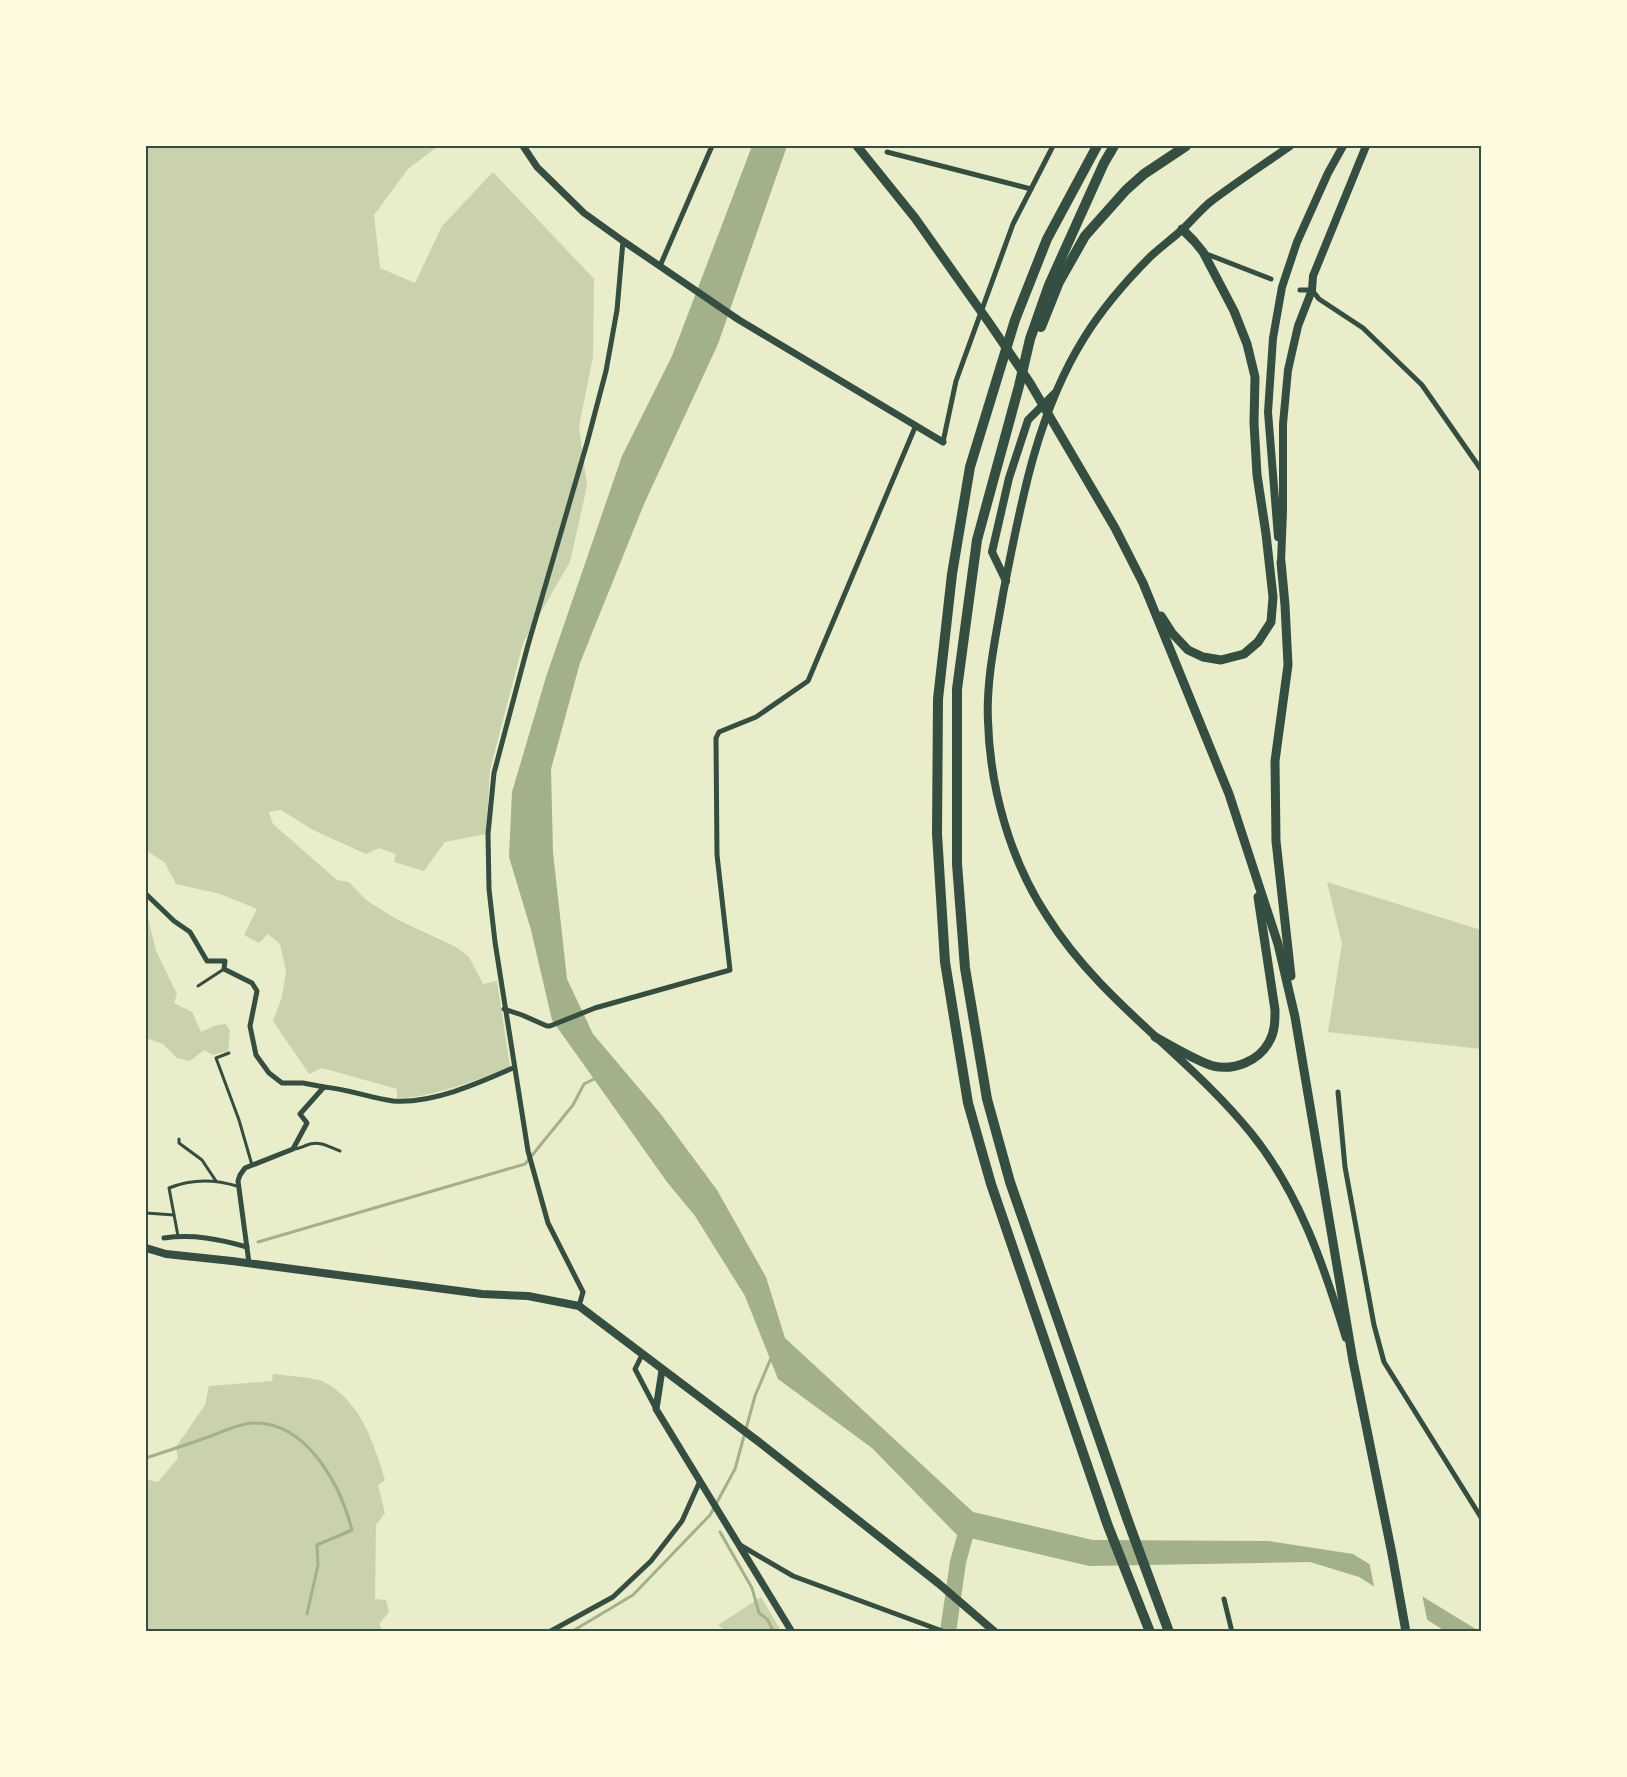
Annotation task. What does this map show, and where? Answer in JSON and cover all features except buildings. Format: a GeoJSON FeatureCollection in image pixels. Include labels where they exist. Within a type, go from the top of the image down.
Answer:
{"type":"FeatureCollection","features":[{"type":"Feature","properties":{"kind":"highway"},"geometry":{"type":"LineString","coordinates":[[1094,146],[1047,239],[1015,320],[970,467],[952,574],[938,699],[937,834],[945,962],[968,1103],[988,1173],[1108,1526],[1150,1632]]}},
{"type":"Feature","properties":{"kind":"highway"},"geometry":{"type":"LineString","coordinates":[[1114,146],[1104,163],[1049,285],[1030,339],[977,540],[957,690],[957,864],[965,968],[987,1099],[1010,1182],[1169,1632]]}},
{"type":"Feature","properties":{"kind":"highway"},"geometry":{"type":"LineString","coordinates":[[1019,386],[1059,282],[1085,236],[1126,190],[1144,174],[1186,146]]}},
{"type":"Feature","properties":{"kind":"main road"},"geometry":{"type":"LineString","coordinates":[[857,146],[915,218],[1030,383],[1115,528],[1172,633],[1188,651],[1203,657],[1221,660],[1244,654],[1258,642],[1271,622],[1273,597],[1257,475],[1254,423],[1255,377],[1247,344],[1234,311],[1203,252],[1182,229]]}},
{"type":"Feature","properties":{"kind":"main road"},"geometry":{"type":"LineString","coordinates":[[1290,146],[1207,204],[1152,255],[1117,294],[1085,336],[1063,377],[1036,447],[1025,487],[990,676],[988,720],[990,755],[999,802],[1013,846],[1034,895],[1061,939],[1086,970],[1210,1088],[1251,1132],[1279,1171],[1310,1233],[1331,1289],[1353,1361]]}},
{"type":"Feature","properties":{"kind":"main road"},"geometry":{"type":"LineString","coordinates":[[1343,146],[1328,173],[1297,242],[1282,288],[1273,338],[1268,412],[1286,605],[1288,665],[1275,761],[1276,842],[1295,1017],[1353,1361],[1406,1632]]}},
{"type":"Feature","properties":{"kind":"main road"},"geometry":{"type":"LineString","coordinates":[[1281,562],[1283,424],[1288,370],[1298,326],[1312,290],[1313,276],[1366,146]]}},
{"type":"Feature","properties":{"kind":"main road"},"geometry":{"type":"LineString","coordinates":[[1006,581],[992,552],[1009,478],[1028,420],[1057,391]]}},
{"type":"Feature","properties":{"kind":"main road"},"geometry":{"type":"LineString","coordinates":[[1143,583],[1229,794],[1278,944],[1295,1017]]}},
{"type":"Feature","properties":{"kind":"main road"},"geometry":{"type":"LineString","coordinates":[[1155,1037],[1213,1066],[1229,1067],[1245,1064],[1259,1055],[1269,1042],[1275,1027],[1275,1010],[1254,868]]}},
{"type":"Feature","properties":{"kind":"main road"},"geometry":{"type":"LineString","coordinates":[[146,1248],[166,1254],[482,1294],[528,1296],[579,1306],[759,1442],[938,1583],[995,1632]]}},
{"type":"Feature","properties":{"kind":"street"},"geometry":{"type":"LineString","coordinates":[[523,146],[537,166],[584,213],[623,241],[739,320],[943,442],[956,381],[1013,225],[1053,146]]}},
{"type":"Feature","properties":{"kind":"street"},"geometry":{"type":"LineString","coordinates":[[660,266],[712,146]]}},
{"type":"Feature","properties":{"kind":"street"},"geometry":{"type":"LineString","coordinates":[[887,152],[1030,189]]}},
{"type":"Feature","properties":{"kind":"street"},"geometry":{"type":"LineString","coordinates":[[579,1306],[583,1292],[548,1223],[528,1151],[504,1010],[489,889],[488,834],[495,773],[528,645],[606,371],[617,310],[623,241]]}},
{"type":"Feature","properties":{"kind":"street"},"geometry":{"type":"LineString","coordinates":[[1203,252],[1271,279]]}},
{"type":"Feature","properties":{"kind":"street"},"geometry":{"type":"LineString","coordinates":[[1300,290],[1312,290],[1319,299],[1363,328],[1422,385],[1482,471]]}},
{"type":"Feature","properties":{"kind":"street"},"geometry":{"type":"LineString","coordinates":[[504,1010],[522,1014],[550,1026],[588,1011],[730,970],[717,855],[716,738],[719,732],[756,717],[808,681],[916,425]]}},
{"type":"Feature","properties":{"kind":"street"},"geometry":{"type":"LineString","coordinates":[[146,894],[174,921],[190,932],[207,962],[225,961],[224,969],[252,983],[257,991],[250,1026],[256,1055],[269,1073],[282,1083],[303,1083],[344,1089],[392,1101],[408,1101],[445,1094],[513,1068]]}},
{"type":"Feature","properties":{"kind":"street"},"geometry":{"type":"LineString","coordinates":[[249,1263],[239,1186],[240,1175],[245,1168],[293,1149],[306,1123],[300,1114],[324,1087]]}},
{"type":"Feature","properties":{"kind":"street"},"geometry":{"type":"LineString","coordinates":[[1338,1092],[1345,1167],[1374,1325],[1384,1362],[1482,1519]]}},
{"type":"Feature","properties":{"kind":"street"},"geometry":{"type":"LineString","coordinates":[[164,1238],[200,1236],[247,1246]]}},
{"type":"Feature","properties":{"kind":"street"},"geometry":{"type":"LineString","coordinates":[[643,1353],[635,1369],[656,1409],[792,1632]]}},
{"type":"Feature","properties":{"kind":"street"},"geometry":{"type":"LineString","coordinates":[[656,1409],[662,1370]]}},
{"type":"Feature","properties":{"kind":"street"},"geometry":{"type":"LineString","coordinates":[[549,1632],[613,1597],[651,1561],[682,1521],[700,1481]]}},
{"type":"Feature","properties":{"kind":"street"},"geometry":{"type":"LineString","coordinates":[[738,1544],[793,1576],[945,1632]]}},
{"type":"Feature","properties":{"kind":"street"},"geometry":{"type":"LineString","coordinates":[[1224,1599],[1232,1632]]}},
{"type":"Feature","properties":{"kind":"lane"},"geometry":{"type":"LineString","coordinates":[[198,986],[224,969]]}},
{"type":"Feature","properties":{"kind":"lane"},"geometry":{"type":"LineString","coordinates":[[229,1053],[216,1058],[239,1120],[252,1165]]}},
{"type":"Feature","properties":{"kind":"lane"},"geometry":{"type":"LineString","coordinates":[[179,1139],[180,1143],[202,1160],[216,1181]]}},
{"type":"Feature","properties":{"kind":"lane"},"geometry":{"type":"LineString","coordinates":[[293,1149],[320,1143],[340,1151]]}},
{"type":"Feature","properties":{"kind":"lane"},"geometry":{"type":"LineString","coordinates":[[178,1236],[169,1188],[184,1182],[216,1181],[239,1186]]}},
{"type":"Feature","properties":{"kind":"lane"},"geometry":{"type":"LineString","coordinates":[[146,1213],[174,1215]]}},
{"type":"Feature","properties":{"kind":"shaded area"},"geometry":{"type":"Polygon","coordinates":[[[146,146],[438,146],[408,169],[374,215],[380,268],[415,283],[442,226],[493,172],[594,279],[593,357],[579,426],[587,486],[570,562],[523,643],[490,770],[486,834],[445,842],[424,871],[394,862],[396,854],[379,848],[366,854],[313,830],[281,810],[269,812],[273,824],[337,880],[349,882],[366,900],[398,920],[456,947],[469,957],[483,984],[497,981],[510,1067],[439,1092],[397,1098],[397,1089],[322,1068],[309,1074],[273,1021],[282,997],[286,971],[280,944],[268,934],[259,943],[244,935],[257,909],[220,894],[176,884],[165,863],[146,850],[146,146]]]}},
{"type":"Feature","properties":{"kind":"shaded area"},"geometry":{"type":"Polygon","coordinates":[[[752,146],[787,146],[718,344],[644,504],[580,663],[551,769],[553,852],[567,979],[593,1034],[660,1113],[717,1190],[766,1277],[785,1338],[973,1512],[1093,1540],[1269,1541],[1353,1554],[1479,1631],[1445,1631],[1359,1577],[1310,1562],[1089,1566],[957,1535],[872,1448],[778,1379],[745,1296],[695,1216],[667,1182],[552,1020],[531,930],[509,857],[512,792],[546,677],[622,456],[672,356],[752,146]]]}},
{"type":"Feature","properties":{"kind":"shaded area"},"geometry":{"type":"Polygon","coordinates":[[[1327,882],[1478,929],[1481,928],[1481,1049],[1328,1032],[1342,944],[1327,882]]]}},
{"type":"Feature","properties":{"kind":"shaded area"},"geometry":{"type":"Polygon","coordinates":[[[147,914],[156,951],[177,994],[174,1003],[192,1012],[201,1032],[226,1024],[230,1031],[228,1051],[213,1055],[204,1050],[190,1061],[177,1058],[163,1044],[146,1038],[147,914]]]}},
{"type":"Feature","properties":{"kind":"shaded area"},"geometry":{"type":"Polygon","coordinates":[[[273,1374],[319,1380],[337,1390],[357,1412],[371,1438],[385,1480],[378,1485],[385,1513],[376,1525],[375,1599],[386,1600],[389,1612],[379,1624],[383,1631],[146,1631],[146,1479],[158,1482],[178,1458],[176,1447],[205,1405],[209,1386],[272,1381],[273,1374]]]}},
{"type":"Feature","properties":{"kind":"shaded area"},"geometry":{"type":"Polygon","coordinates":[[[761,1597],[781,1631],[726,1631],[718,1625],[761,1597]]]}},
{"type":"Feature","properties":{"kind":"pier"},"geometry":{"type":"Polygon","coordinates":[[[1369,1561],[1422,1594],[1428,1624],[1375,1591],[1369,1561]]]}},
{"type":"Feature","properties":{"kind":"waterway"},"geometry":{"type":"LineString","coordinates":[[258,1242],[525,1164],[573,1105],[584,1084],[596,1078]]}},
{"type":"Feature","properties":{"kind":"waterway"},"geometry":{"type":"LineString","coordinates":[[571,1632],[633,1595],[710,1515],[735,1469],[755,1396],[771,1358]]}},
{"type":"Feature","properties":{"kind":"waterway"},"geometry":{"type":"LineString","coordinates":[[146,1458],[249,1423],[273,1426],[291,1433],[306,1445],[319,1460],[340,1495],[352,1530],[317,1545],[318,1565],[307,1614]]}},
{"type":"Feature","properties":{"kind":"waterway"},"geometry":{"type":"LineString","coordinates":[[948,1632],[958,1562],[969,1522]]}},
{"type":"Feature","properties":{"kind":"waterway"},"geometry":{"type":"LineString","coordinates":[[720,1532],[752,1588],[759,1613],[767,1619],[774,1632]]}}]}
